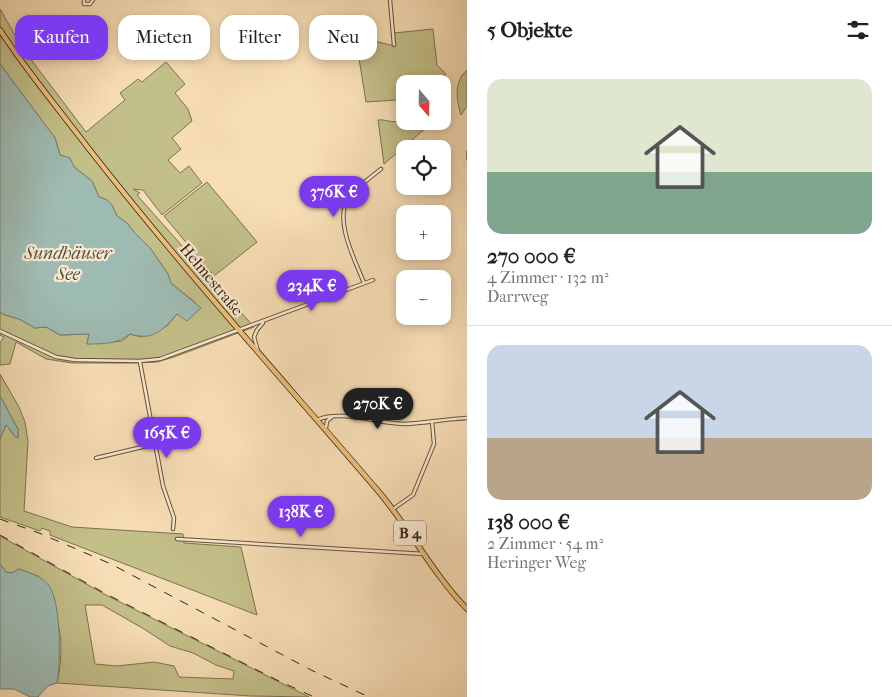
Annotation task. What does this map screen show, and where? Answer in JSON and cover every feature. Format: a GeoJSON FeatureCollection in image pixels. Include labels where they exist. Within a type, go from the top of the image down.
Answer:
{"type":"FeatureCollection","features":[{"type":"Feature","properties":{"kind":"main road","name":"Helmestraße"},"geometry":{"type":"LineString","coordinates":[[0,30],[33,77],[130,201],[239,331],[393,509],[450,589],[467,608]]}},
{"type":"Feature","properties":{"kind":"street"},"geometry":{"type":"LineString","coordinates":[[84,0],[84,4],[90,4],[93,0]]}},
{"type":"Feature","properties":{"kind":"street"},"geometry":{"type":"LineString","coordinates":[[390,0],[394,45]]}},
{"type":"Feature","properties":{"kind":"street"},"geometry":{"type":"LineString","coordinates":[[364,284],[344,228],[344,208],[347,200],[381,169]]}},
{"type":"Feature","properties":{"kind":"street"},"geometry":{"type":"LineString","coordinates":[[0,332],[56,357],[75,360],[140,361],[165,358],[373,280]]}},
{"type":"Feature","properties":{"kind":"street"},"geometry":{"type":"LineString","coordinates":[[259,352],[254,337],[265,321]]}},
{"type":"Feature","properties":{"kind":"street"},"geometry":{"type":"LineString","coordinates":[[140,361],[163,486],[174,518],[173,529]]}},
{"type":"Feature","properties":{"kind":"street"},"geometry":{"type":"LineString","coordinates":[[326,430],[327,422],[333,416]]}},
{"type":"Feature","properties":{"kind":"street"},"geometry":{"type":"LineString","coordinates":[[317,420],[333,416],[404,424],[467,418]]}},
{"type":"Feature","properties":{"kind":"street"},"geometry":{"type":"LineString","coordinates":[[393,509],[413,495],[434,444],[432,421]]}},
{"type":"Feature","properties":{"kind":"street"},"geometry":{"type":"LineString","coordinates":[[96,458],[155,444]]}},
{"type":"Feature","properties":{"kind":"street"},"geometry":{"type":"LineString","coordinates":[[176,539],[425,554]]}},
{"type":"Feature","properties":{"kind":"shaded area"},"geometry":{"type":"Polygon","coordinates":[[[0,9],[15,35],[15,60],[31,60],[86,132],[125,100],[120,93],[138,79],[142,82],[166,62],[185,84],[175,93],[188,109],[192,121],[172,138],[181,149],[168,160],[180,173],[189,166],[202,183],[162,215],[143,190],[133,189],[140,193],[137,195],[254,327],[157,362],[72,363],[46,359],[16,342],[10,364],[0,365],[0,343],[4,337],[0,335],[0,311],[2,314],[19,319],[35,328],[46,327],[60,335],[89,334],[87,344],[122,341],[130,334],[141,337],[167,326],[177,314],[195,302],[170,283],[168,274],[150,248],[127,223],[117,216],[112,205],[107,200],[99,197],[92,181],[74,167],[69,158],[60,155],[55,138],[0,64],[0,9]]]}},
{"type":"Feature","properties":{"kind":"shaded area"},"geometry":{"type":"Polygon","coordinates":[[[433,29],[437,65],[445,75],[396,75],[396,100],[366,102],[359,60],[377,60],[377,42],[395,46],[394,33],[433,29]]]}},
{"type":"Feature","properties":{"kind":"shaded area"},"geometry":{"type":"Polygon","coordinates":[[[467,70],[467,106],[461,115],[457,91],[460,79],[467,70]]]}},
{"type":"Feature","properties":{"kind":"shaded area"},"geometry":{"type":"Polygon","coordinates":[[[378,120],[395,122],[396,130],[424,130],[412,140],[396,140],[396,154],[384,164],[378,120]]]}},
{"type":"Feature","properties":{"kind":"shaded area"},"geometry":{"type":"Polygon","coordinates":[[[207,182],[257,242],[214,276],[164,216],[207,182]]]}},
{"type":"Feature","properties":{"kind":"shaded area"},"geometry":{"type":"Polygon","coordinates":[[[0,374],[19,407],[25,422],[28,441],[24,511],[72,527],[183,534],[184,543],[241,547],[257,615],[50,535],[50,531],[42,528],[40,531],[0,517],[0,439],[6,425],[14,436],[18,438],[18,429],[0,396],[0,374]]]}},
{"type":"Feature","properties":{"kind":"shaded area"},"geometry":{"type":"Polygon","coordinates":[[[0,536],[106,595],[309,697],[251,696],[57,683],[61,654],[60,631],[38,576],[19,569],[12,573],[6,572],[0,564],[0,536]],[[85,605],[95,664],[117,666],[154,662],[174,666],[179,677],[233,679],[234,671],[216,665],[193,653],[170,646],[102,605],[85,605]]]}},
{"type":"Feature","properties":{"kind":"water","name":"Sundhäuser See"},"geometry":{"type":"Polygon","coordinates":[[[0,64],[55,138],[60,155],[70,158],[74,167],[92,181],[99,197],[107,200],[112,205],[117,216],[127,223],[150,248],[168,274],[171,283],[201,308],[187,321],[177,314],[162,330],[151,335],[138,336],[130,334],[115,342],[87,344],[89,334],[60,335],[46,327],[35,328],[19,319],[2,314],[0,311],[0,64]]]}},
{"type":"Feature","properties":{"kind":"water"},"geometry":{"type":"Polygon","coordinates":[[[0,396],[18,429],[18,438],[6,425],[0,439],[0,396]]]}},
{"type":"Feature","properties":{"kind":"water"},"geometry":{"type":"Polygon","coordinates":[[[0,564],[6,572],[12,573],[19,569],[39,577],[49,586],[53,594],[59,633],[57,683],[48,686],[38,697],[30,697],[14,689],[0,689],[0,564]]]}},
{"type":"Feature","properties":{"kind":"railway"},"geometry":{"type":"LineString","coordinates":[[467,151],[467,163]]}},
{"type":"Feature","properties":{"kind":"railway"},"geometry":{"type":"LineString","coordinates":[[0,519],[39,533],[111,564],[311,670],[369,697]]}},
{"type":"Feature","properties":{"kind":"railway"},"geometry":{"type":"LineString","coordinates":[[0,535],[108,595],[314,697]]}}]}
